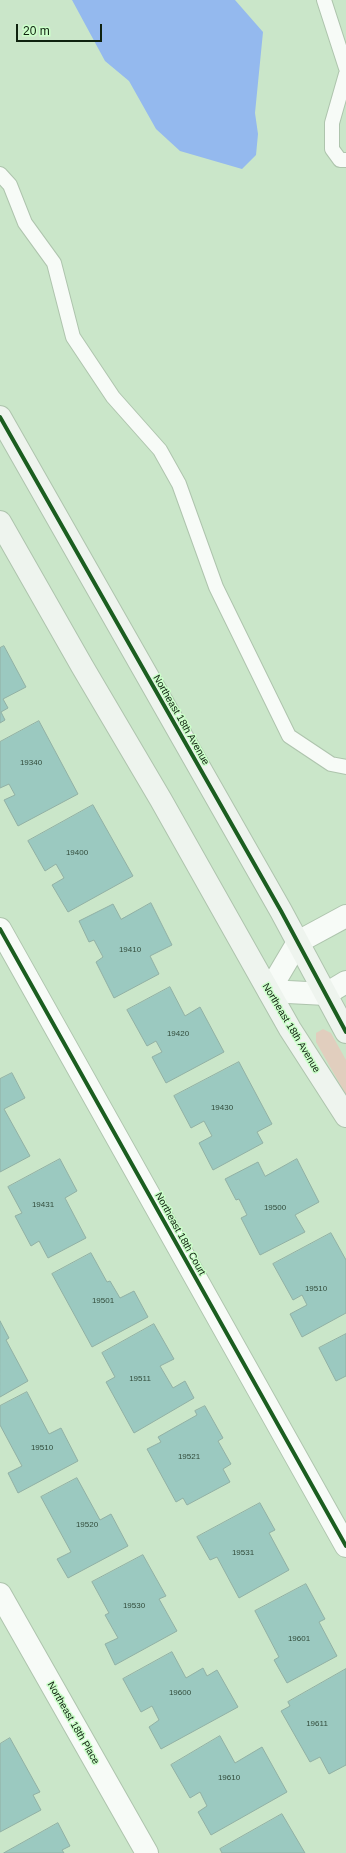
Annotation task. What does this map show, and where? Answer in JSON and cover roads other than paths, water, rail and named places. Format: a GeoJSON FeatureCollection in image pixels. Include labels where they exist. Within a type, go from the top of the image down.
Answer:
{"type":"FeatureCollection","features":[{"type":"Feature","properties":{"kind":"street","name":"Northeast 18th Avenue"},"geometry":{"type":"LineString","coordinates":[[0,417],[298,942],[346,1032]]}},
{"type":"Feature","properties":{"kind":"street","name":"Northeast 18th Avenue"},"geometry":{"type":"LineString","coordinates":[[0,522],[82,666],[161,800],[290,1029],[346,1116]]}},
{"type":"Feature","properties":{"kind":"street"},"geometry":{"type":"LineString","coordinates":[[346,916],[298,942],[269,991],[326,994],[346,982]]}},
{"type":"Feature","properties":{"kind":"street","name":"Northeast 18th Court"},"geometry":{"type":"LineString","coordinates":[[0,929],[346,1546]]}},
{"type":"Feature","properties":{"kind":"street","name":"Northeast 18th Place"},"geometry":{"type":"LineString","coordinates":[[0,1594],[147,1853]]}},
{"type":"Feature","properties":{"kind":"lane"},"geometry":{"type":"LineString","coordinates":[[324,0],[346,68]]}},
{"type":"Feature","properties":{"kind":"lane"},"geometry":{"type":"LineString","coordinates":[[346,74],[332,123],[332,149],[340,160],[346,160]]}},
{"type":"Feature","properties":{"kind":"lane"},"geometry":{"type":"LineString","coordinates":[[0,174],[10,185],[25,223],[54,263],[73,337],[113,397],[160,450],[179,484],[216,587],[289,736],[331,764],[346,767]]}},
{"type":"Feature","properties":{"kind":"water"},"geometry":{"type":"Polygon","coordinates":[[[72,0],[235,0],[263,32],[255,113],[258,134],[256,155],[242,169],[180,151],[156,129],[129,81],[105,61],[72,0]]]}}]}
